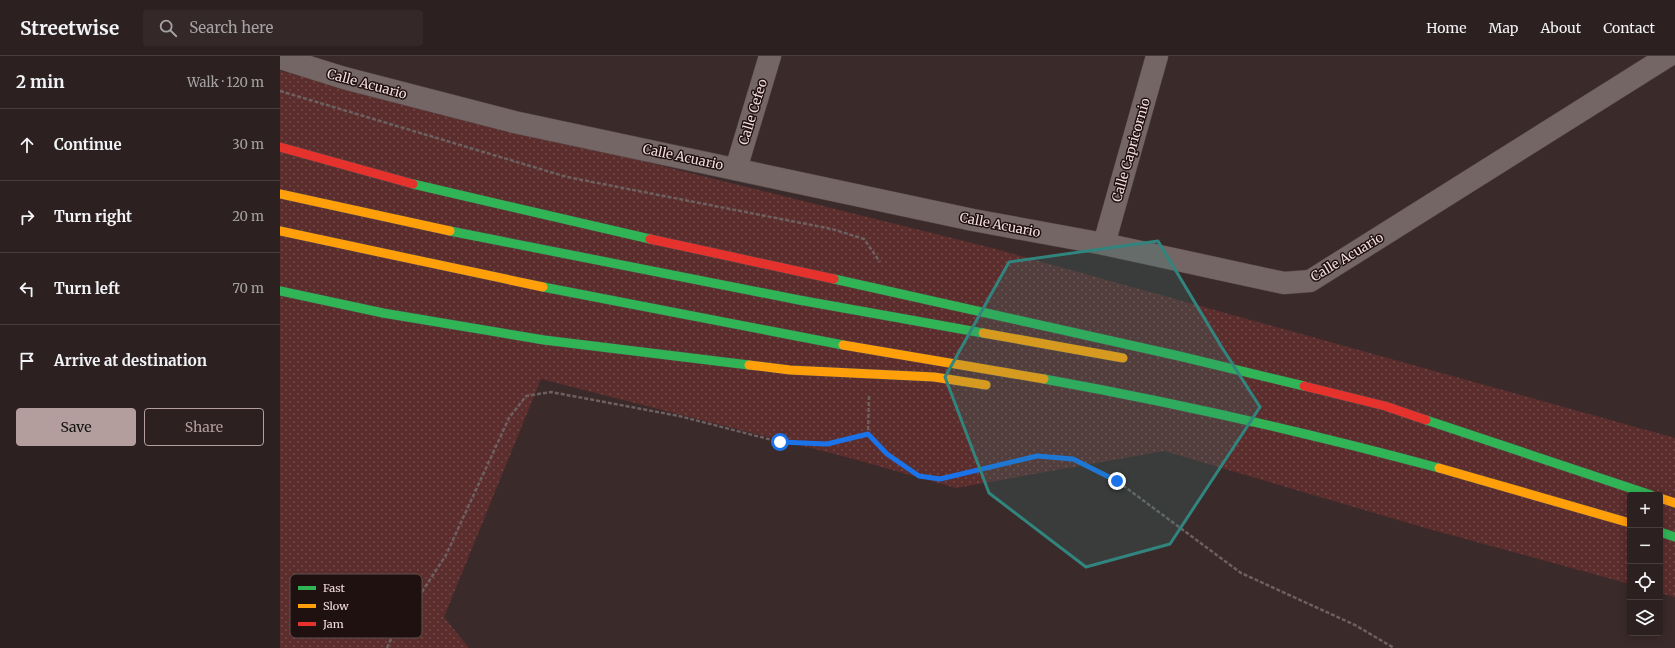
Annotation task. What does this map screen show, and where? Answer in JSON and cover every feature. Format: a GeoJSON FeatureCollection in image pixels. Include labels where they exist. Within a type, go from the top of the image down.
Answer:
{"type":"FeatureCollection","features":[{"type":"Feature","properties":{"kind":"highway"},"geometry":{"type":"LineString","coordinates":[[280,147],[388,178],[531,212],[1179,356],[1385,406],[1643,492]]}},
{"type":"Feature","properties":{"kind":"highway"},"geometry":{"type":"LineString","coordinates":[[280,194],[566,255],[799,300],[1131,359]]}},
{"type":"Feature","properties":{"kind":"highway"},"geometry":{"type":"LineString","coordinates":[[280,231],[487,275],[794,336],[1112,392],[1333,440],[1526,491],[1627,522]]}},
{"type":"Feature","properties":{"kind":"highway"},"geometry":{"type":"LineString","coordinates":[[280,291],[384,313],[544,340],[790,370],[934,377],[996,387]]}},
{"type":"Feature","properties":{"kind":"highway"},"geometry":{"type":"LineString","coordinates":[[1192,418],[1333,440]]}},
{"type":"Feature","properties":{"kind":"highway"},"geometry":{"type":"LineString","coordinates":[[1414,426],[1586,472]]}},
{"type":"Feature","properties":{"kind":"highway"},"geometry":{"type":"LineString","coordinates":[[1663,499],[1675,503]]}},
{"type":"Feature","properties":{"kind":"highway"},"geometry":{"type":"LineString","coordinates":[[1663,533],[1675,537]]}},
{"type":"Feature","properties":{"kind":"street","name":"Calle Cefeo"},"geometry":{"type":"LineString","coordinates":[[736,169],[770,56]]}},
{"type":"Feature","properties":{"kind":"street","name":"Calle Capricornio"},"geometry":{"type":"LineString","coordinates":[[1104,244],[1157,56]]}},
{"type":"Feature","properties":{"kind":"street","name":"Calle Acuario"},"geometry":{"type":"LineString","coordinates":[[280,58],[344,78],[514,122],[973,220],[1104,244],[1284,282],[1310,281],[1668,56]]}},
{"type":"Feature","properties":{"kind":"path"},"geometry":{"type":"LineString","coordinates":[[280,91],[567,177],[832,229],[864,239],[880,262]]}},
{"type":"Feature","properties":{"kind":"path"},"geometry":{"type":"LineString","coordinates":[[422,592],[446,555],[509,418],[526,396],[551,392],[679,416],[780,442],[827,444],[868,434]]}},
{"type":"Feature","properties":{"kind":"path"},"geometry":{"type":"LineString","coordinates":[[869,396],[868,434],[887,454],[919,476],[940,479],[1037,456],[1073,459],[1117,481],[1241,573],[1355,625],[1394,648]]}},
{"type":"Feature","properties":{"kind":"path"},"geometry":{"type":"LineString","coordinates":[[387,648],[392,638]]}},
{"type":"Feature","properties":{"kind":"highlighted area"},"geometry":{"type":"Polygon","coordinates":[[[1158,241],[1221,346],[1260,407],[1170,544],[1086,567],[989,493],[945,377],[1009,262],[1158,241]]]}},
{"type":"Feature","properties":{"kind":"shaded area"},"geometry":{"type":"Polygon","coordinates":[[[280,71],[992,248],[1675,438],[1675,597],[1663,594],[1663,492],[1627,492],[1627,583],[1422,527],[1164,451],[956,488],[850,458],[541,379],[444,617],[469,648],[280,648],[280,71]]]}},
{"type":"Feature","properties":{"kind":"traffic: fast"},"geometry":{"type":"LineString","coordinates":[[413,184],[650,239]]}},
{"type":"Feature","properties":{"kind":"traffic: fast"},"geometry":{"type":"LineString","coordinates":[[450,231],[799,300],[983,333]]}},
{"type":"Feature","properties":{"kind":"traffic: fast"},"geometry":{"type":"LineString","coordinates":[[834,279],[1179,356],[1304,386]]}},
{"type":"Feature","properties":{"kind":"traffic: fast"},"geometry":{"type":"LineString","coordinates":[[543,287],[843,345]]}},
{"type":"Feature","properties":{"kind":"traffic: fast"},"geometry":{"type":"LineString","coordinates":[[280,291],[383,313],[544,340],[749,365]]}},
{"type":"Feature","properties":{"kind":"traffic: fast"},"geometry":{"type":"LineString","coordinates":[[1044,379],[1243,419],[1439,468]]}},
{"type":"Feature","properties":{"kind":"traffic: fast"},"geometry":{"type":"LineString","coordinates":[[1426,420],[1642,492]]}},
{"type":"Feature","properties":{"kind":"traffic: fast"},"geometry":{"type":"LineString","coordinates":[[1663,533],[1675,537]]}},
{"type":"Feature","properties":{"kind":"traffic: slow"},"geometry":{"type":"LineString","coordinates":[[280,194],[450,231]]}},
{"type":"Feature","properties":{"kind":"traffic: slow"},"geometry":{"type":"LineString","coordinates":[[280,231],[543,287]]}},
{"type":"Feature","properties":{"kind":"traffic: slow"},"geometry":{"type":"LineString","coordinates":[[983,333],[1123,358]]}},
{"type":"Feature","properties":{"kind":"traffic: slow"},"geometry":{"type":"LineString","coordinates":[[843,345],[1044,379]]}},
{"type":"Feature","properties":{"kind":"traffic: slow"},"geometry":{"type":"LineString","coordinates":[[749,365],[790,370],[934,377],[986,385]]}},
{"type":"Feature","properties":{"kind":"traffic: slow"},"geometry":{"type":"LineString","coordinates":[[1439,468],[1627,522]]}},
{"type":"Feature","properties":{"kind":"traffic: slow"},"geometry":{"type":"LineString","coordinates":[[1663,499],[1675,503]]}},
{"type":"Feature","properties":{"kind":"traffic: jam"},"geometry":{"type":"LineString","coordinates":[[280,147],[413,184]]}},
{"type":"Feature","properties":{"kind":"traffic: jam"},"geometry":{"type":"LineString","coordinates":[[650,239],[834,279]]}},
{"type":"Feature","properties":{"kind":"traffic: jam"},"geometry":{"type":"LineString","coordinates":[[1304,386],[1385,406],[1426,420]]}},
{"type":"Feature","properties":{"kind":"route"},"geometry":{"type":"LineString","coordinates":[[780,442],[827,444],[868,434],[887,454],[919,476],[940,479],[1037,456],[1073,459],[1117,481]]}}]}
